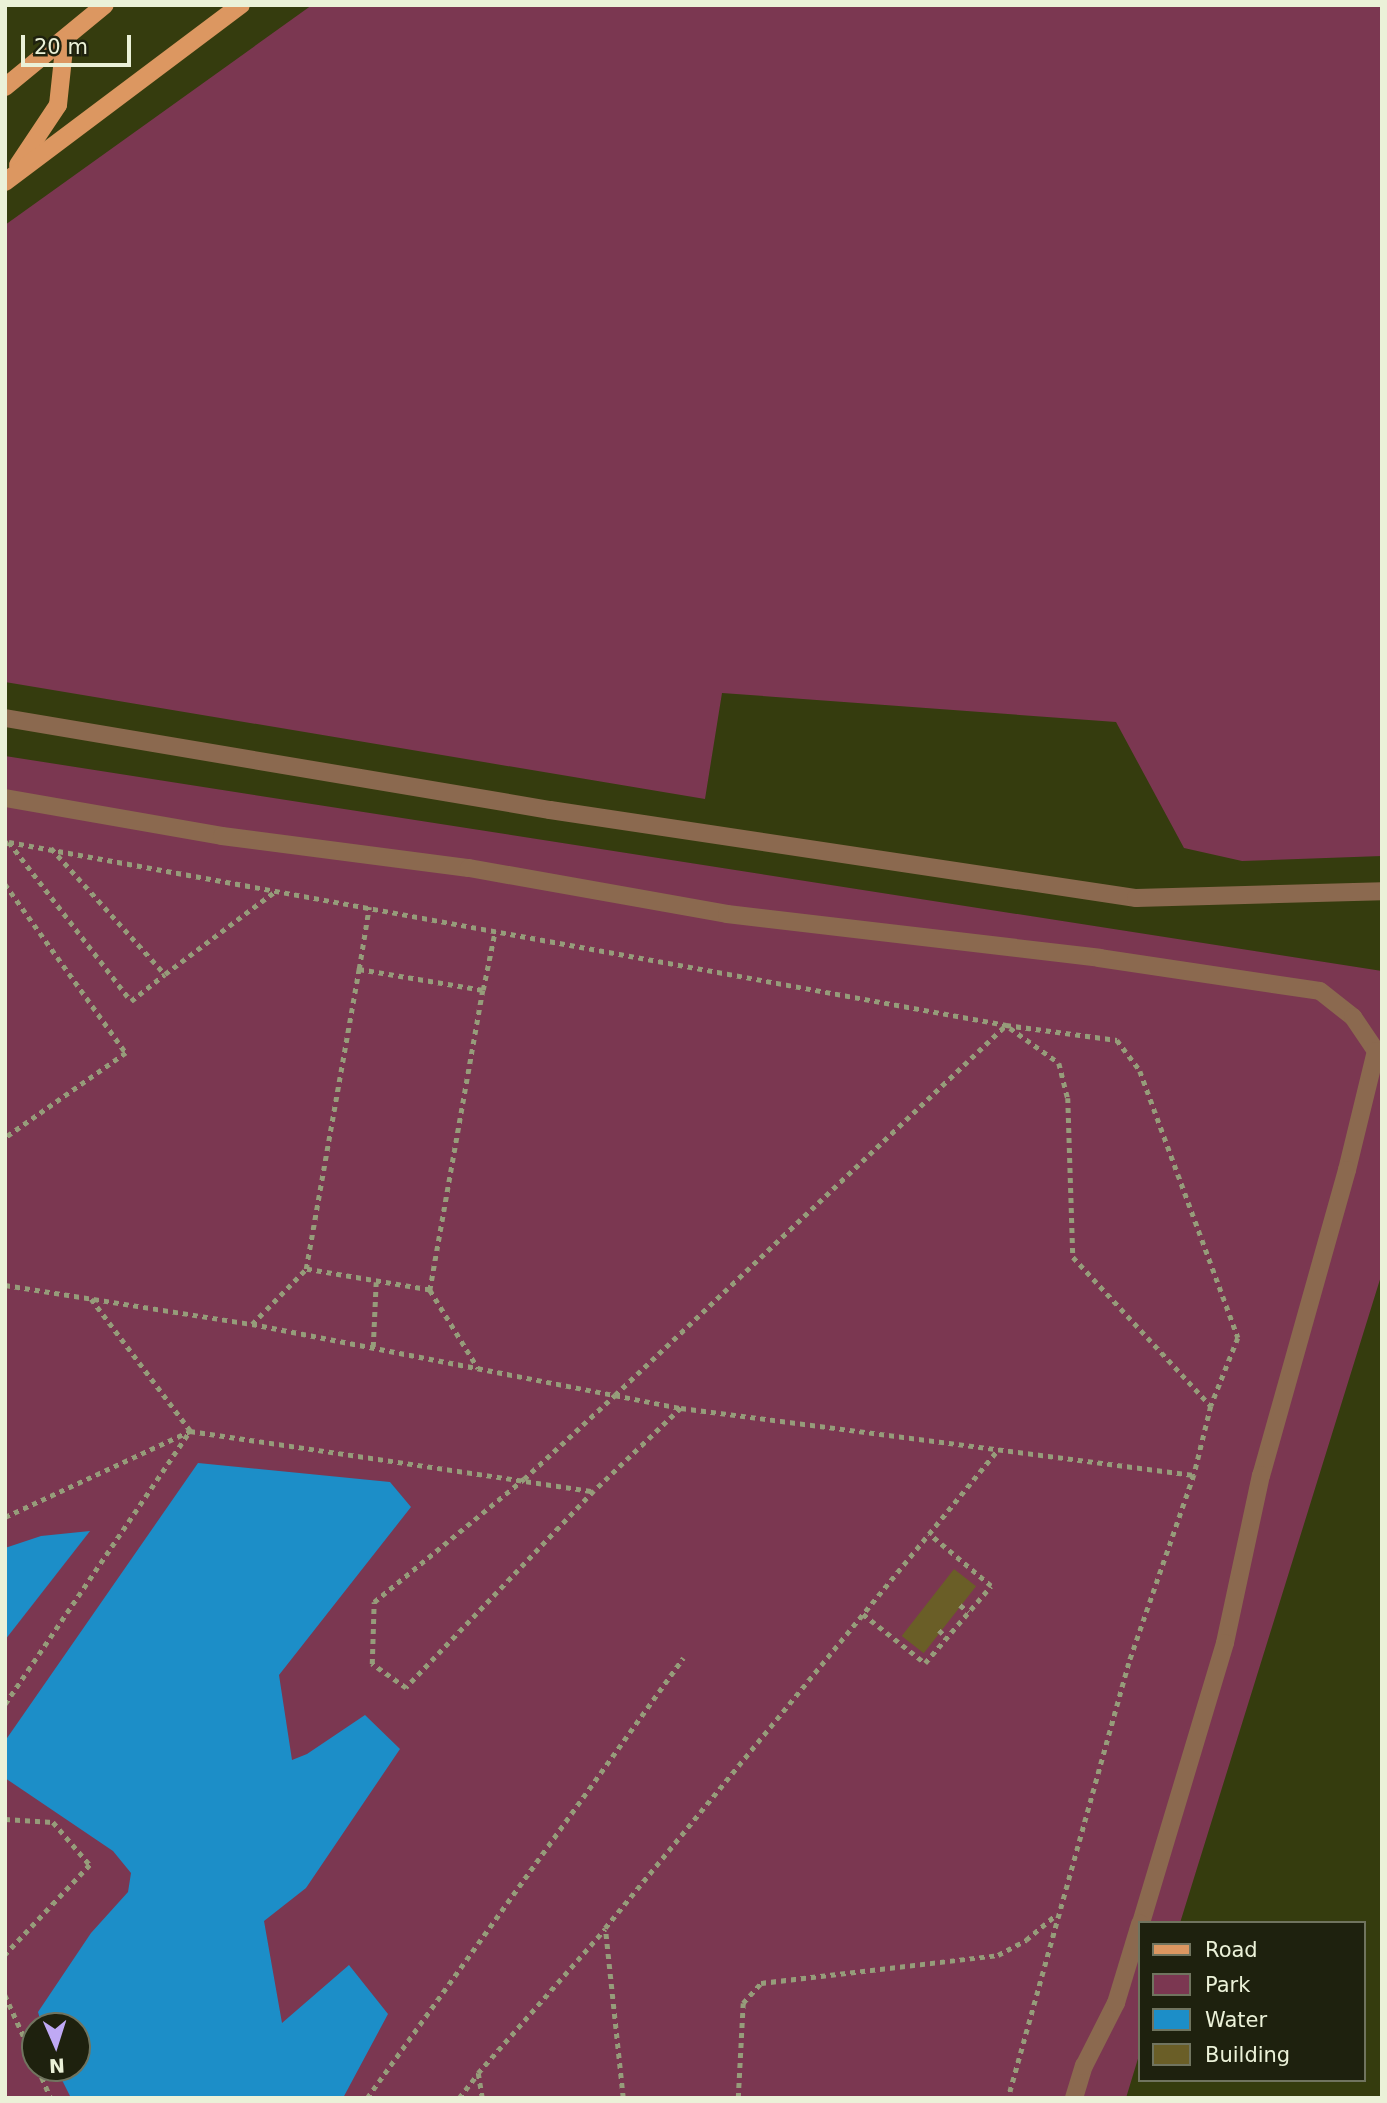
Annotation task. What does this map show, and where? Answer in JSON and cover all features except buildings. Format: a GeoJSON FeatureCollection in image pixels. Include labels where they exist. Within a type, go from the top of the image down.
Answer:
{"type":"FeatureCollection","features":[{"type":"Feature","properties":{"kind":"main road"},"geometry":{"type":"LineString","coordinates":[[5,87],[105,5]]}},
{"type":"Feature","properties":{"kind":"main road"},"geometry":{"type":"LineString","coordinates":[[5,182],[241,5]]}},
{"type":"Feature","properties":{"kind":"main road"},"geometry":{"type":"LineString","coordinates":[[5,182],[58,105],[65,40]]}},
{"type":"Feature","properties":{"kind":"street"},"geometry":{"type":"LineString","coordinates":[[5,718],[550,810],[1136,898],[1382,891]]}},
{"type":"Feature","properties":{"kind":"street"},"geometry":{"type":"LineString","coordinates":[[5,798],[222,836],[469,869],[727,914],[1100,958],[1320,991],[1353,1017],[1376,1051],[1347,1170],[1261,1475],[1225,1643],[1141,1921]]}},
{"type":"Feature","properties":{"kind":"street"},"geometry":{"type":"LineString","coordinates":[[1074,2098],[1084,2066],[1116,2003],[1138,1931]]}},
{"type":"Feature","properties":{"kind":"path"},"geometry":{"type":"LineString","coordinates":[[7,843],[50,848],[1006,1026],[1117,1040],[1140,1071],[1238,1338],[1210,1406],[1194,1475],[1129,1662],[1008,2098]]}},
{"type":"Feature","properties":{"kind":"path"},"geometry":{"type":"LineString","coordinates":[[7,843],[131,1001],[277,890]]}},
{"type":"Feature","properties":{"kind":"path"},"geometry":{"type":"LineString","coordinates":[[50,848],[165,974]]}},
{"type":"Feature","properties":{"kind":"path"},"geometry":{"type":"LineString","coordinates":[[5,884],[126,1052],[5,1138]]}},
{"type":"Feature","properties":{"kind":"path"},"geometry":{"type":"LineString","coordinates":[[252,1324],[306,1269],[369,907]]}},
{"type":"Feature","properties":{"kind":"path"},"geometry":{"type":"LineString","coordinates":[[478,1368],[430,1290],[495,932]]}},
{"type":"Feature","properties":{"kind":"path"},"geometry":{"type":"LineString","coordinates":[[359,969],[483,990]]}},
{"type":"Feature","properties":{"kind":"path"},"geometry":{"type":"LineString","coordinates":[[681,1408],[594,1491],[406,1688],[372,1664],[374,1602],[524,1479],[1006,1026]]}},
{"type":"Feature","properties":{"kind":"path"},"geometry":{"type":"LineString","coordinates":[[1006,1026],[1059,1063],[1069,1098],[1073,1257],[1210,1406]]}},
{"type":"Feature","properties":{"kind":"path"},"geometry":{"type":"LineString","coordinates":[[306,1269],[430,1290]]}},
{"type":"Feature","properties":{"kind":"path"},"geometry":{"type":"LineString","coordinates":[[373,1347],[376,1282]]}},
{"type":"Feature","properties":{"kind":"path"},"geometry":{"type":"LineString","coordinates":[[5,1285],[252,1324],[681,1408],[1194,1475]]}},
{"type":"Feature","properties":{"kind":"path"},"geometry":{"type":"LineString","coordinates":[[91,1299],[190,1431]]}},
{"type":"Feature","properties":{"kind":"path"},"geometry":{"type":"LineString","coordinates":[[5,1703],[190,1431]]}},
{"type":"Feature","properties":{"kind":"path"},"geometry":{"type":"LineString","coordinates":[[5,1517],[190,1431],[594,1491]]}},
{"type":"Feature","properties":{"kind":"path"},"geometry":{"type":"LineString","coordinates":[[459,2098],[606,1928],[998,1450]]}},
{"type":"Feature","properties":{"kind":"path"},"geometry":{"type":"LineString","coordinates":[[863,1614],[925,1663],[991,1586],[929,1534]]}},
{"type":"Feature","properties":{"kind":"path"},"geometry":{"type":"LineString","coordinates":[[960,1605],[969,1612]]}},
{"type":"Feature","properties":{"kind":"path"},"geometry":{"type":"LineString","coordinates":[[939,1630],[947,1638]]}},
{"type":"Feature","properties":{"kind":"path"},"geometry":{"type":"LineString","coordinates":[[367,2098],[683,1658]]}},
{"type":"Feature","properties":{"kind":"path"},"geometry":{"type":"LineString","coordinates":[[5,1819],[53,1822],[90,1865],[5,1955]]}},
{"type":"Feature","properties":{"kind":"path"},"geometry":{"type":"LineString","coordinates":[[738,2098],[743,2003],[761,1983],[998,1955],[1026,1940],[1058,1913]]}},
{"type":"Feature","properties":{"kind":"path"},"geometry":{"type":"LineString","coordinates":[[606,1928],[623,2098]]}},
{"type":"Feature","properties":{"kind":"path"},"geometry":{"type":"LineString","coordinates":[[5,1994],[21,2030]]}},
{"type":"Feature","properties":{"kind":"path"},"geometry":{"type":"LineString","coordinates":[[478,2073],[482,2098]]}},
{"type":"Feature","properties":{"kind":"green space"},"geometry":{"type":"Polygon","coordinates":[[[312,5],[1382,5],[1382,856],[1242,861],[1184,848],[1116,722],[722,693],[705,799],[5,682],[5,225],[312,5]]]}},
{"type":"Feature","properties":{"kind":"green space"},"geometry":{"type":"Polygon","coordinates":[[[5,756],[1382,971],[1382,1273],[1181,1921],[1138,1921],[1138,2059],[1126,2098],[5,2098],[5,756]]]}},
{"type":"Feature","properties":{"kind":"water"},"geometry":{"type":"Polygon","coordinates":[[[198,1463],[390,1482],[411,1507],[279,1675],[292,1760],[307,1754],[365,1715],[400,1749],[306,1888],[264,1921],[282,2023],[349,1965],[388,2014],[343,2098],[71,2098],[63,2082],[91,2082],[91,2012],[38,2012],[91,1933],[128,1892],[131,1873],[113,1851],[5,1778],[5,1741],[198,1463]]]}},
{"type":"Feature","properties":{"kind":"water"},"geometry":{"type":"Polygon","coordinates":[[[90,1531],[5,1640],[5,1548],[41,1536],[90,1531]]]}}]}
